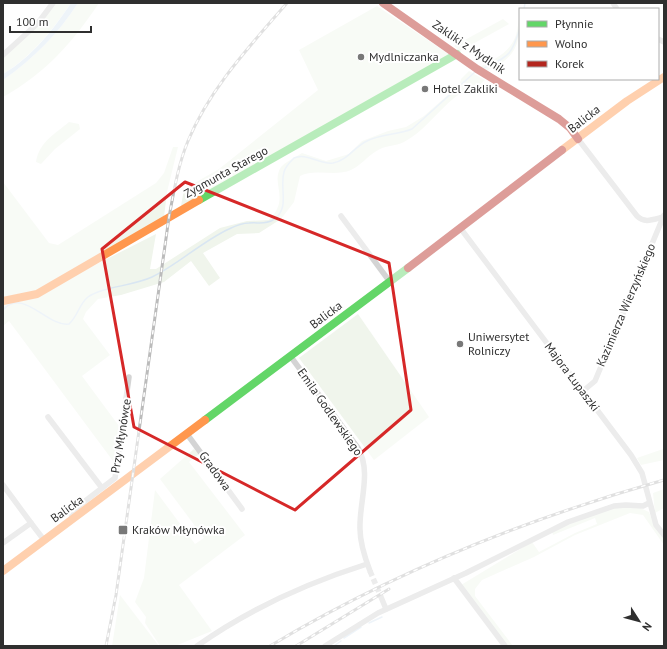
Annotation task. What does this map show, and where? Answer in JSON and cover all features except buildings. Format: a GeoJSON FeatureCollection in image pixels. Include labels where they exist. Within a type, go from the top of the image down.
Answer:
{"type":"FeatureCollection","features":[{"type":"Feature","properties":{"kind":"street"},"geometry":{"type":"LineString","coordinates":[[3,55],[38,23],[53,3]]}},
{"type":"Feature","properties":{"kind":"street","name":"Zakliki z Mydlnik"},"geometry":{"type":"LineString","coordinates":[[383,3],[479,70],[559,119],[570,128],[578,139]]}},
{"type":"Feature","properties":{"kind":"street","name":"Zygmunta Starego"},"geometry":{"type":"LineString","coordinates":[[3,301],[37,294],[211,193],[457,54]]}},
{"type":"Feature","properties":{"kind":"street","name":"Balicka"},"geometry":{"type":"LineString","coordinates":[[3,572],[461,229],[640,92],[664,77]]}},
{"type":"Feature","properties":{"kind":"street"},"geometry":{"type":"LineString","coordinates":[[578,139],[637,216],[646,221],[664,216]]}},
{"type":"Feature","properties":{"kind":"street"},"geometry":{"type":"LineString","coordinates":[[341,216],[390,282]]}},
{"type":"Feature","properties":{"kind":"street","name":"Kazimierza Wierzyńskiego"},"geometry":{"type":"LineString","coordinates":[[583,391],[595,381],[664,216]]}},
{"type":"Feature","properties":{"kind":"street","name":"Majora Łupaszki"},"geometry":{"type":"LineString","coordinates":[[461,229],[633,459],[642,473],[656,525],[664,535]]}},
{"type":"Feature","properties":{"kind":"street","name":"Emila Godlewskiego"},"geometry":{"type":"LineString","coordinates":[[291,357],[358,448],[364,460],[364,482],[360,530],[361,544],[370,571]]}},
{"type":"Feature","properties":{"kind":"street","name":"Przy Młynówce"},"geometry":{"type":"LineString","coordinates":[[72,520],[71,512],[115,478],[129,377]]}},
{"type":"Feature","properties":{"kind":"street","name":"Przy Młynówce"},"geometry":{"type":"LineString","coordinates":[[48,417],[102,488]]}},
{"type":"Feature","properties":{"kind":"street","name":"Gradowa"},"geometry":{"type":"LineString","coordinates":[[187,434],[242,508]]}},
{"type":"Feature","properties":{"kind":"street"},"geometry":{"type":"LineString","coordinates":[[3,485],[44,540]]}},
{"type":"Feature","properties":{"kind":"street"},"geometry":{"type":"LineString","coordinates":[[324,646],[362,621],[579,517],[614,506],[626,504],[643,506],[650,503]]}},
{"type":"Feature","properties":{"kind":"street"},"geometry":{"type":"LineString","coordinates":[[3,543],[31,523]]}},
{"type":"Feature","properties":{"kind":"street"},"geometry":{"type":"LineString","coordinates":[[197,646],[281,596],[367,564]]}},
{"type":"Feature","properties":{"kind":"street"},"geometry":{"type":"LineString","coordinates":[[454,578],[505,646]]}},
{"type":"Feature","properties":{"kind":"street"},"geometry":{"type":"LineString","coordinates":[[381,597],[386,609]]}},
{"type":"Feature","properties":{"kind":"highlighted area"},"geometry":{"type":"Polygon","coordinates":[[[185,182],[389,263],[411,410],[295,510],[134,427],[102,249],[185,182]]]}},
{"type":"Feature","properties":{"kind":"shaded area"},"geometry":{"type":"Polygon","coordinates":[[[54,3],[71,3],[41,42],[23,60],[3,74],[3,56],[54,3]]]}},
{"type":"Feature","properties":{"kind":"shaded area"},"geometry":{"type":"Polygon","coordinates":[[[71,3],[78,3],[62,25],[35,55],[3,80],[3,74],[23,60],[41,42],[71,3]]]}},
{"type":"Feature","properties":{"kind":"shaded area"},"geometry":{"type":"Polygon","coordinates":[[[78,3],[99,3],[79,31],[57,56],[32,78],[3,97],[3,80],[35,55],[62,25],[78,3]]]}},
{"type":"Feature","properties":{"kind":"shaded area"},"geometry":{"type":"Polygon","coordinates":[[[377,6],[450,55],[181,206],[184,189],[219,169],[318,90],[299,50],[377,6]]]}},
{"type":"Feature","properties":{"kind":"shaded area"},"geometry":{"type":"Polygon","coordinates":[[[503,19],[509,24],[460,51],[454,46],[503,19]]]}},
{"type":"Feature","properties":{"kind":"shaded area"},"geometry":{"type":"Polygon","coordinates":[[[519,19],[519,34],[517,42],[515,49],[510,55],[504,61],[486,71],[479,67],[496,59],[506,51],[510,47],[516,35],[519,19]]]}},
{"type":"Feature","properties":{"kind":"shaded area"},"geometry":{"type":"Polygon","coordinates":[[[469,71],[485,80],[478,86],[454,98],[411,138],[401,144],[379,149],[351,170],[338,173],[312,173],[300,176],[294,202],[281,219],[259,233],[237,234],[203,253],[220,278],[209,286],[191,261],[164,282],[121,295],[98,299],[86,312],[83,319],[110,355],[82,376],[119,426],[115,459],[113,461],[9,321],[3,326],[3,303],[21,299],[89,268],[156,234],[150,269],[156,269],[220,228],[247,221],[269,220],[279,205],[280,198],[278,173],[285,163],[302,153],[326,161],[349,154],[362,141],[388,131],[406,127],[424,116],[459,85],[461,79],[469,71]]]}},
{"type":"Feature","properties":{"kind":"shaded area"},"geometry":{"type":"Polygon","coordinates":[[[69,122],[79,124],[80,129],[55,149],[41,164],[36,162],[40,149],[48,139],[69,122]]]}},
{"type":"Feature","properties":{"kind":"shaded area"},"geometry":{"type":"Polygon","coordinates":[[[173,147],[178,147],[167,192],[164,217],[34,294],[3,300],[3,182],[49,243],[58,245],[156,183],[164,173],[173,147]]]}},
{"type":"Feature","properties":{"kind":"shaded area"},"geometry":{"type":"Polygon","coordinates":[[[358,314],[429,417],[374,460],[299,358],[358,314]]]}},
{"type":"Feature","properties":{"kind":"shaded area"},"geometry":{"type":"Polygon","coordinates":[[[664,445],[664,460],[641,465],[637,458],[663,449],[664,445]]]}},
{"type":"Feature","properties":{"kind":"shaded area"},"geometry":{"type":"Polygon","coordinates":[[[194,449],[199,454],[189,462],[245,535],[179,585],[212,631],[175,646],[160,646],[145,623],[146,617],[135,602],[144,578],[155,490],[195,544],[204,538],[160,479],[194,449]]]}},
{"type":"Feature","properties":{"kind":"shaded area"},"geometry":{"type":"Polygon","coordinates":[[[664,489],[664,508],[655,513],[653,493],[664,489]]]}},
{"type":"Feature","properties":{"kind":"shaded area"},"geometry":{"type":"Polygon","coordinates":[[[638,507],[649,512],[654,525],[664,538],[664,545],[643,515],[630,513],[575,535],[534,557],[482,580],[475,589],[475,596],[513,646],[507,646],[461,585],[532,542],[539,552],[575,533],[597,524],[595,518],[553,535],[552,531],[611,508],[638,507]]]}},
{"type":"Feature","properties":{"kind":"shaded area"},"geometry":{"type":"Polygon","coordinates":[[[120,595],[159,646],[112,646],[120,595]]]}},
{"type":"Feature","properties":{"kind":"waterway"},"geometry":{"type":"LineString","coordinates":[[524,8],[525,3]]}},
{"type":"Feature","properties":{"kind":"waterway"},"geometry":{"type":"LineString","coordinates":[[482,69],[504,58],[508,54],[514,45],[519,31]]}},
{"type":"Feature","properties":{"kind":"waterway"},"geometry":{"type":"LineString","coordinates":[[3,310],[11,304],[19,303],[27,305],[52,320],[69,324],[88,297],[101,291],[136,283],[152,277],[162,272],[209,240],[236,226],[246,223],[261,223],[273,220],[282,210],[283,178],[285,170],[294,158],[308,157],[323,162],[333,163],[343,159],[367,141],[412,129],[475,72]]}},
{"type":"Feature","properties":{"kind":"waterway"},"geometry":{"type":"LineString","coordinates":[[369,623],[382,617]]}},
{"type":"Feature","properties":{"kind":"waterway"},"geometry":{"type":"LineString","coordinates":[[344,638],[361,627]]}},
{"type":"Feature","properties":{"kind":"waterway"},"geometry":{"type":"LineString","coordinates":[[334,646],[341,641]]}},
{"type":"Feature","properties":{"kind":"tunnel"},"geometry":{"type":"LineString","coordinates":[[370,571],[381,597]]}},
{"type":"Feature","properties":{"kind":"railway"},"geometry":{"type":"LineString","coordinates":[[106,646],[116,595],[169,217],[182,159],[188,141],[197,122],[219,85],[287,3]]}},
{"type":"Feature","properties":{"kind":"railway"},"geometry":{"type":"LineString","coordinates":[[270,646],[364,595],[461,550],[561,512],[664,480]]}},
{"type":"Feature","properties":{"kind":"railway"},"geometry":{"type":"LineString","coordinates":[[296,646],[389,589]]}},
{"type":"Feature","properties":{"kind":"traffic: fast"},"geometry":{"type":"LineString","coordinates":[[199,200],[457,54]]}},
{"type":"Feature","properties":{"kind":"traffic: fast"},"geometry":{"type":"LineString","coordinates":[[205,420],[408,268]]}},
{"type":"Feature","properties":{"kind":"traffic: slow"},"geometry":{"type":"LineString","coordinates":[[562,150],[627,101],[664,77]]}},
{"type":"Feature","properties":{"kind":"traffic: slow"},"geometry":{"type":"LineString","coordinates":[[3,301],[37,294],[199,200]]}},
{"type":"Feature","properties":{"kind":"traffic: slow"},"geometry":{"type":"LineString","coordinates":[[3,571],[205,420]]}},
{"type":"Feature","properties":{"kind":"traffic: jam"},"geometry":{"type":"LineString","coordinates":[[383,3],[477,69],[559,119],[570,128],[578,139]]}},
{"type":"Feature","properties":{"kind":"traffic: jam"},"geometry":{"type":"LineString","coordinates":[[408,268],[562,150]]}},
{"type":"Feature","properties":{"kind":"place","name":"Mydlniczanka"},"geometry":{"type":"Point","coordinates":[361,57]}},
{"type":"Feature","properties":{"kind":"place","name":"Hotel Zakliki"},"geometry":{"type":"Point","coordinates":[425,89]}},
{"type":"Feature","properties":{"kind":"place","name":"Uniwersytet Rolniczy"},"geometry":{"type":"Point","coordinates":[460,344]}},
{"type":"Feature","properties":{"kind":"place","name":"Kraków Młynówka"},"geometry":{"type":"Point","coordinates":[123,530]}}]}
